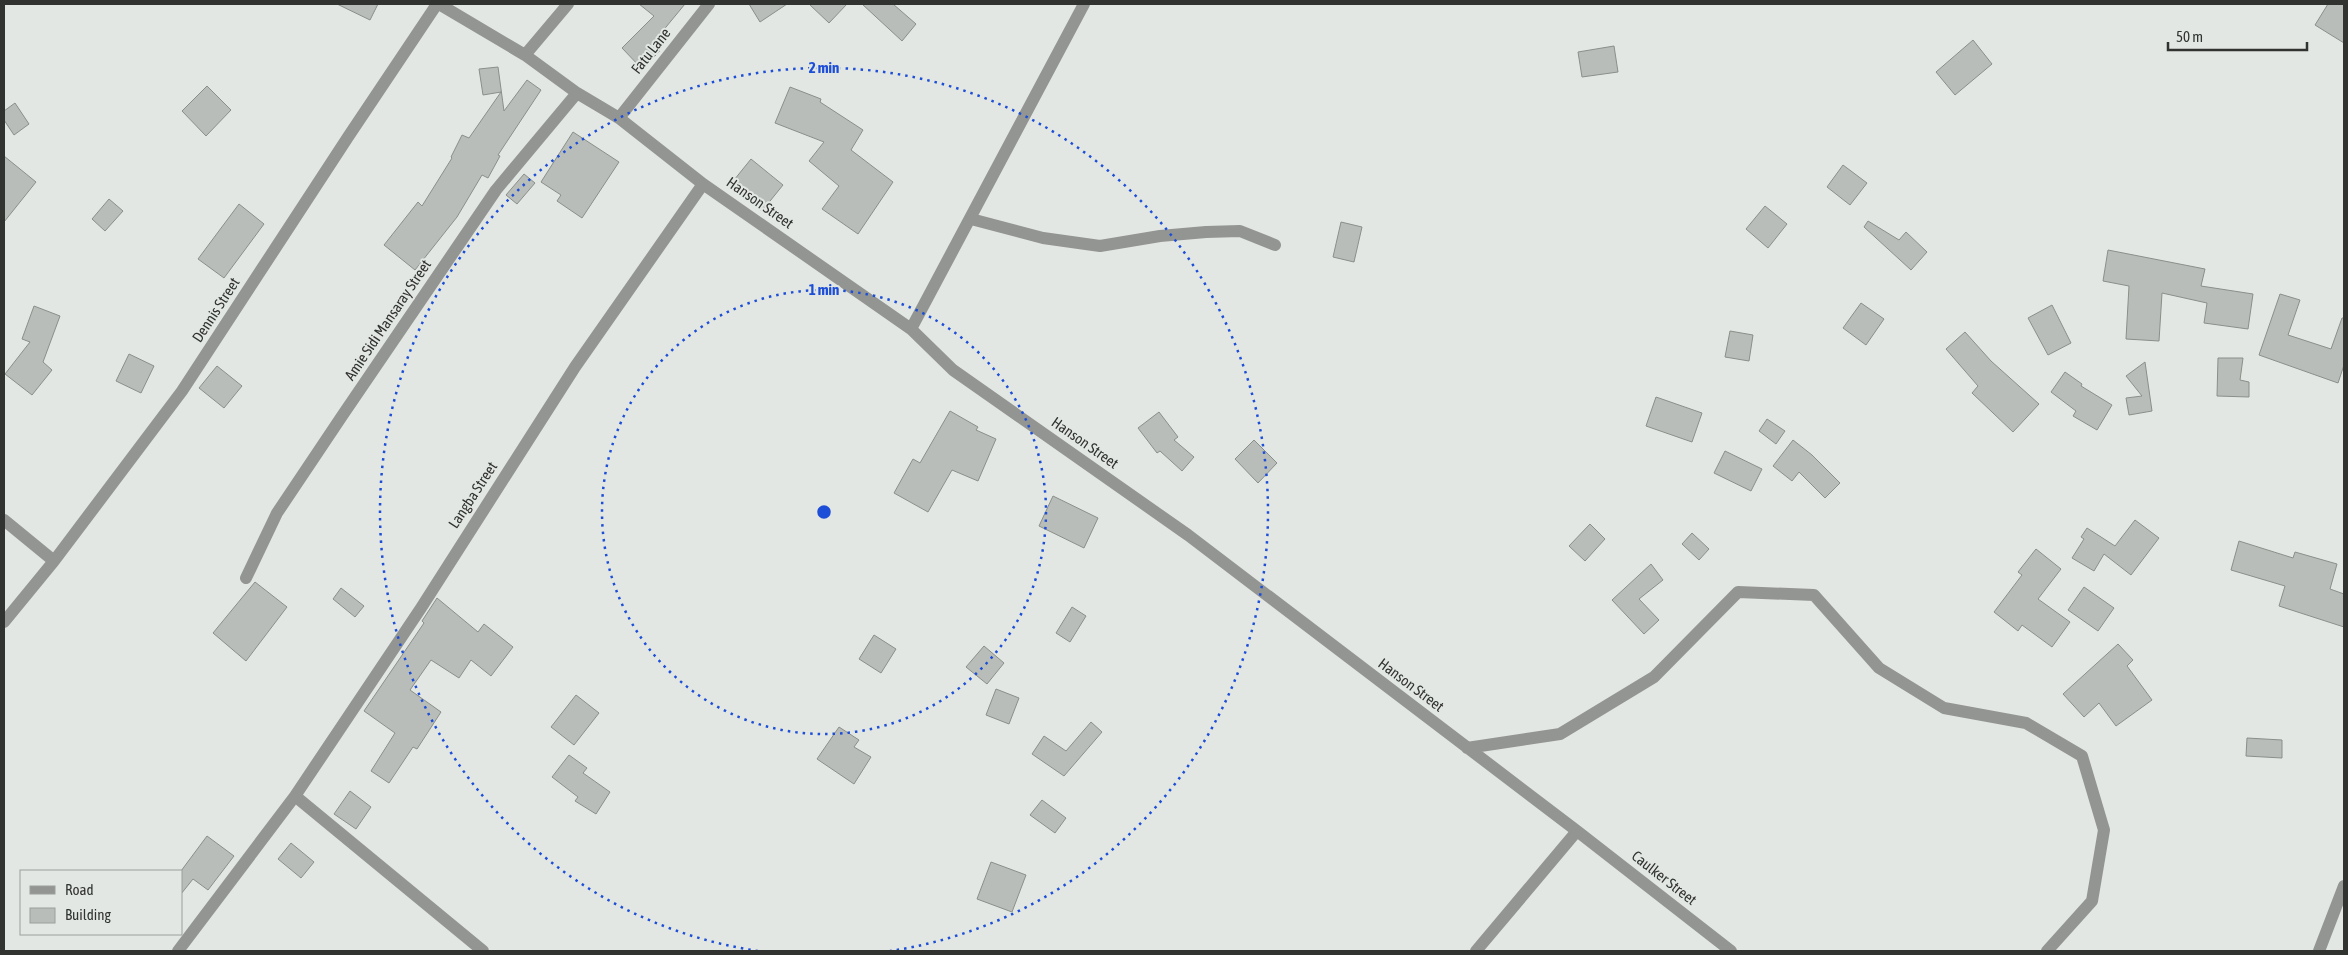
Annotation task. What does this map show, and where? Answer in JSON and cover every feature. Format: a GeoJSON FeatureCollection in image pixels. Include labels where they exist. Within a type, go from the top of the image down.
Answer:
{"type":"FeatureCollection","features":[{"type":"Feature","properties":{"kind":"street","name":"Hanson Street"},"geometry":{"type":"LineString","coordinates":[[438,4],[525,55],[577,93],[619,118],[704,184],[911,329],[953,370],[1188,535],[1577,831]]}},
{"type":"Feature","properties":{"kind":"street","name":"Dennis Street"},"geometry":{"type":"LineString","coordinates":[[4,622],[54,561],[182,391],[348,136],[438,4]]}},
{"type":"Feature","properties":{"kind":"street"},"geometry":{"type":"LineString","coordinates":[[525,55],[568,4]]}},
{"type":"Feature","properties":{"kind":"street","name":"Fatu Lane"},"geometry":{"type":"LineString","coordinates":[[619,118],[709,4]]}},
{"type":"Feature","properties":{"kind":"street"},"geometry":{"type":"LineString","coordinates":[[911,329],[1084,4]]}},
{"type":"Feature","properties":{"kind":"street","name":"Amie Sidi Mansaray Street"},"geometry":{"type":"LineString","coordinates":[[246,578],[276,514],[347,408],[496,190],[577,93]]}},
{"type":"Feature","properties":{"kind":"street","name":"Langba Street"},"geometry":{"type":"LineString","coordinates":[[178,951],[295,796],[415,616],[575,367],[704,184]]}},
{"type":"Feature","properties":{"kind":"street"},"geometry":{"type":"LineString","coordinates":[[971,219],[1043,238],[1100,246],[1160,236],[1231,232],[1240,232],[1275,245]]}},
{"type":"Feature","properties":{"kind":"street"},"geometry":{"type":"LineString","coordinates":[[4,520],[54,561]]}},
{"type":"Feature","properties":{"kind":"street"},"geometry":{"type":"LineString","coordinates":[[1467,748],[1560,734],[1654,677],[1738,592],[1814,595],[1879,668],[1944,708],[2026,723],[2082,756],[2104,830],[2092,901],[2048,951]]}},
{"type":"Feature","properties":{"kind":"street"},"geometry":{"type":"LineString","coordinates":[[295,796],[483,951]]}},
{"type":"Feature","properties":{"kind":"street"},"geometry":{"type":"LineString","coordinates":[[1476,951],[1577,831]]}},
{"type":"Feature","properties":{"kind":"street","name":"Caulker Street"},"geometry":{"type":"LineString","coordinates":[[1577,831],[1730,951]]}},
{"type":"Feature","properties":{"kind":"street"},"geometry":{"type":"LineString","coordinates":[[2319,951],[2344,886]]}},
{"type":"Feature","properties":{"kind":"building"},"geometry":{"type":"Polygon","coordinates":[[[337,4],[378,4],[370,20],[337,4]]]}},
{"type":"Feature","properties":{"kind":"building"},"geometry":{"type":"Polygon","coordinates":[[[639,4],[685,4],[652,44],[660,51],[642,69],[622,48],[654,16],[639,4]]]}},
{"type":"Feature","properties":{"kind":"building"},"geometry":{"type":"Polygon","coordinates":[[[749,4],[787,4],[760,22],[749,4]]]}},
{"type":"Feature","properties":{"kind":"building"},"geometry":{"type":"Polygon","coordinates":[[[809,4],[847,4],[829,23],[809,4]]]}},
{"type":"Feature","properties":{"kind":"building"},"geometry":{"type":"Polygon","coordinates":[[[862,4],[893,4],[916,24],[902,41],[862,4]]]}},
{"type":"Feature","properties":{"kind":"building"},"geometry":{"type":"Polygon","coordinates":[[[2328,4],[2344,4],[2344,43],[2315,25],[2328,4]]]}},
{"type":"Feature","properties":{"kind":"building"},"geometry":{"type":"Polygon","coordinates":[[[1973,40],[1992,64],[1955,95],[1936,72],[1973,40]]]}},
{"type":"Feature","properties":{"kind":"building"},"geometry":{"type":"Polygon","coordinates":[[[1614,46],[1618,72],[1582,77],[1578,52],[1614,46]]]}},
{"type":"Feature","properties":{"kind":"building"},"geometry":{"type":"Polygon","coordinates":[[[498,67],[504,111],[527,80],[541,90],[498,155],[500,156],[488,178],[482,175],[457,217],[415,270],[384,245],[418,202],[422,206],[452,158],[462,135],[469,138],[501,92],[483,95],[479,69],[498,67]]]}},
{"type":"Feature","properties":{"kind":"building"},"geometry":{"type":"Polygon","coordinates":[[[207,86],[231,110],[206,136],[182,111],[207,86]]]}},
{"type":"Feature","properties":{"kind":"building"},"geometry":{"type":"Polygon","coordinates":[[[790,87],[821,99],[820,102],[863,130],[851,150],[893,182],[858,234],[822,209],[839,186],[809,161],[824,142],[775,123],[790,87]]]}},
{"type":"Feature","properties":{"kind":"building"},"geometry":{"type":"Polygon","coordinates":[[[15,103],[29,124],[14,135],[4,120],[4,111],[15,103]]]}},
{"type":"Feature","properties":{"kind":"building"},"geometry":{"type":"Polygon","coordinates":[[[573,132],[619,162],[582,218],[557,201],[561,195],[541,182],[573,132]]]}},
{"type":"Feature","properties":{"kind":"building"},"geometry":{"type":"Polygon","coordinates":[[[4,156],[36,182],[4,222],[4,156]]]}},
{"type":"Feature","properties":{"kind":"building"},"geometry":{"type":"Polygon","coordinates":[[[751,159],[783,185],[762,211],[730,185],[751,159]]]}},
{"type":"Feature","properties":{"kind":"building"},"geometry":{"type":"Polygon","coordinates":[[[1843,165],[1867,183],[1850,205],[1827,187],[1843,165]]]}},
{"type":"Feature","properties":{"kind":"building"},"geometry":{"type":"Polygon","coordinates":[[[524,174],[535,183],[517,204],[506,195],[524,174]]]}},
{"type":"Feature","properties":{"kind":"building"},"geometry":{"type":"Polygon","coordinates":[[[109,199],[123,211],[105,231],[92,219],[109,199]]]}},
{"type":"Feature","properties":{"kind":"building"},"geometry":{"type":"Polygon","coordinates":[[[239,204],[264,224],[224,278],[198,259],[239,204]]]}},
{"type":"Feature","properties":{"kind":"building"},"geometry":{"type":"Polygon","coordinates":[[[1765,206],[1787,224],[1768,248],[1746,229],[1765,206]]]}},
{"type":"Feature","properties":{"kind":"building"},"geometry":{"type":"Polygon","coordinates":[[[1868,221],[1899,240],[1906,232],[1927,252],[1911,270],[1864,227],[1868,221]]]}},
{"type":"Feature","properties":{"kind":"building"},"geometry":{"type":"Polygon","coordinates":[[[1341,222],[1362,227],[1354,262],[1333,257],[1341,222]]]}},
{"type":"Feature","properties":{"kind":"building"},"geometry":{"type":"Polygon","coordinates":[[[2108,250],[2205,269],[2201,286],[2253,294],[2248,329],[2204,323],[2207,303],[2162,293],[2159,341],[2126,339],[2129,286],[2103,281],[2108,250]]]}},
{"type":"Feature","properties":{"kind":"building"},"geometry":{"type":"Polygon","coordinates":[[[2280,294],[2300,300],[2288,335],[2331,349],[2342,318],[2344,318],[2344,365],[2338,383],[2259,355],[2280,294]]]}},
{"type":"Feature","properties":{"kind":"building"},"geometry":{"type":"Polygon","coordinates":[[[1861,303],[1884,319],[1866,345],[1843,328],[1861,303]]]}},
{"type":"Feature","properties":{"kind":"building"},"geometry":{"type":"Polygon","coordinates":[[[2052,305],[2071,343],[2048,355],[2028,318],[2052,305]]]}},
{"type":"Feature","properties":{"kind":"building"},"geometry":{"type":"Polygon","coordinates":[[[34,306],[60,316],[43,362],[52,370],[32,395],[5,374],[30,342],[22,339],[34,306]]]}},
{"type":"Feature","properties":{"kind":"building"},"geometry":{"type":"Polygon","coordinates":[[[1730,331],[1753,335],[1749,361],[1725,357],[1730,331]]]}},
{"type":"Feature","properties":{"kind":"building"},"geometry":{"type":"Polygon","coordinates":[[[1965,332],[1991,361],[2039,404],[2013,432],[1972,393],[1978,386],[1946,349],[1965,332]]]}},
{"type":"Feature","properties":{"kind":"building"},"geometry":{"type":"Polygon","coordinates":[[[129,354],[154,366],[141,393],[116,381],[129,354]]]}},
{"type":"Feature","properties":{"kind":"building"},"geometry":{"type":"Polygon","coordinates":[[[2218,358],[2243,358],[2240,380],[2249,382],[2249,397],[2217,396],[2218,358]]]}},
{"type":"Feature","properties":{"kind":"building"},"geometry":{"type":"Polygon","coordinates":[[[2145,362],[2152,411],[2129,415],[2126,398],[2142,396],[2126,376],[2145,362]]]}},
{"type":"Feature","properties":{"kind":"building"},"geometry":{"type":"Polygon","coordinates":[[[217,366],[242,386],[224,408],[199,388],[217,366]]]}},
{"type":"Feature","properties":{"kind":"building"},"geometry":{"type":"Polygon","coordinates":[[[2065,372],[2082,384],[2081,386],[2112,405],[2097,430],[2073,416],[2076,411],[2051,392],[2065,372]]]}},
{"type":"Feature","properties":{"kind":"building"},"geometry":{"type":"Polygon","coordinates":[[[1656,397],[1702,413],[1692,442],[1646,426],[1656,397]]]}},
{"type":"Feature","properties":{"kind":"building"},"geometry":{"type":"Polygon","coordinates":[[[950,411],[978,427],[976,430],[996,439],[978,481],[952,470],[928,512],[894,493],[913,459],[920,463],[950,411]]]}},
{"type":"Feature","properties":{"kind":"building"},"geometry":{"type":"Polygon","coordinates":[[[1159,412],[1178,437],[1174,440],[1194,457],[1182,471],[1160,451],[1157,453],[1138,428],[1159,412]]]}},
{"type":"Feature","properties":{"kind":"building"},"geometry":{"type":"Polygon","coordinates":[[[1767,419],[1785,431],[1776,444],[1759,431],[1767,419]]]}},
{"type":"Feature","properties":{"kind":"building"},"geometry":{"type":"Polygon","coordinates":[[[1254,440],[1277,463],[1258,483],[1235,459],[1254,440]]]}},
{"type":"Feature","properties":{"kind":"building"},"geometry":{"type":"Polygon","coordinates":[[[1793,440],[1812,455],[1840,483],[1825,498],[1799,472],[1792,481],[1773,466],[1793,440]]]}},
{"type":"Feature","properties":{"kind":"building"},"geometry":{"type":"Polygon","coordinates":[[[1725,451],[1762,469],[1751,491],[1714,473],[1725,451]]]}},
{"type":"Feature","properties":{"kind":"building"},"geometry":{"type":"Polygon","coordinates":[[[1053,496],[1098,518],[1084,548],[1039,526],[1053,496]]]}},
{"type":"Feature","properties":{"kind":"building"},"geometry":{"type":"Polygon","coordinates":[[[2135,520],[2159,538],[2131,575],[2104,554],[2094,571],[2072,558],[2084,539],[2081,537],[2087,528],[2115,546],[2135,520]]]}},
{"type":"Feature","properties":{"kind":"building"},"geometry":{"type":"Polygon","coordinates":[[[1590,524],[1605,539],[1585,561],[1569,546],[1590,524]]]}},
{"type":"Feature","properties":{"kind":"building"},"geometry":{"type":"Polygon","coordinates":[[[1692,533],[1709,549],[1699,560],[1682,544],[1692,533]]]}},
{"type":"Feature","properties":{"kind":"building"},"geometry":{"type":"Polygon","coordinates":[[[2239,541],[2293,558],[2295,552],[2337,564],[2330,589],[2344,594],[2344,627],[2279,606],[2285,586],[2231,570],[2239,541]]]}},
{"type":"Feature","properties":{"kind":"building"},"geometry":{"type":"Polygon","coordinates":[[[2036,549],[2061,569],[2038,599],[2070,622],[2052,647],[2022,625],[2018,631],[1994,612],[2022,575],[2018,572],[2036,549]]]}},
{"type":"Feature","properties":{"kind":"building"},"geometry":{"type":"Polygon","coordinates":[[[1651,564],[1663,580],[1639,599],[1659,620],[1644,634],[1612,600],[1651,564]]]}},
{"type":"Feature","properties":{"kind":"building"},"geometry":{"type":"Polygon","coordinates":[[[255,582],[287,607],[246,661],[213,633],[255,582]]]}},
{"type":"Feature","properties":{"kind":"building"},"geometry":{"type":"Polygon","coordinates":[[[2084,587],[2114,608],[2098,631],[2068,610],[2084,587]]]}},
{"type":"Feature","properties":{"kind":"building"},"geometry":{"type":"Polygon","coordinates":[[[341,588],[364,606],[355,617],[333,599],[341,588]]]}},
{"type":"Feature","properties":{"kind":"building"},"geometry":{"type":"Polygon","coordinates":[[[437,598],[478,632],[484,624],[513,647],[491,676],[471,660],[459,678],[431,660],[410,690],[441,712],[417,749],[413,747],[389,783],[371,771],[395,733],[364,711],[424,623],[422,621],[437,598]]]}},
{"type":"Feature","properties":{"kind":"building"},"geometry":{"type":"Polygon","coordinates":[[[1072,607],[1086,616],[1070,642],[1056,633],[1072,607]]]}},
{"type":"Feature","properties":{"kind":"building"},"geometry":{"type":"Polygon","coordinates":[[[874,635],[896,649],[881,673],[859,659],[874,635]]]}},
{"type":"Feature","properties":{"kind":"building"},"geometry":{"type":"Polygon","coordinates":[[[2118,644],[2133,660],[2127,666],[2152,700],[2116,726],[2099,703],[2084,717],[2063,694],[2118,644]]]}},
{"type":"Feature","properties":{"kind":"building"},"geometry":{"type":"Polygon","coordinates":[[[984,646],[1004,663],[987,684],[966,667],[984,646]]]}},
{"type":"Feature","properties":{"kind":"building"},"geometry":{"type":"Polygon","coordinates":[[[996,689],[1019,698],[1009,724],[986,715],[996,689]]]}},
{"type":"Feature","properties":{"kind":"building"},"geometry":{"type":"Polygon","coordinates":[[[576,695],[599,713],[574,745],[551,727],[576,695]]]}},
{"type":"Feature","properties":{"kind":"building"},"geometry":{"type":"Polygon","coordinates":[[[1091,722],[1102,732],[1064,776],[1032,754],[1044,736],[1066,751],[1091,722]]]}},
{"type":"Feature","properties":{"kind":"building"},"geometry":{"type":"Polygon","coordinates":[[[839,727],[859,740],[854,747],[871,757],[854,784],[817,759],[839,727]]]}},
{"type":"Feature","properties":{"kind":"building"},"geometry":{"type":"Polygon","coordinates":[[[2247,738],[2282,740],[2282,758],[2246,756],[2247,738]]]}},
{"type":"Feature","properties":{"kind":"building"},"geometry":{"type":"Polygon","coordinates":[[[569,755],[587,768],[583,773],[610,792],[596,814],[575,801],[578,797],[552,777],[569,755]]]}},
{"type":"Feature","properties":{"kind":"building"},"geometry":{"type":"Polygon","coordinates":[[[350,791],[371,807],[356,829],[334,814],[350,791]]]}},
{"type":"Feature","properties":{"kind":"building"},"geometry":{"type":"Polygon","coordinates":[[[1042,800],[1066,818],[1055,833],[1030,815],[1042,800]]]}},
{"type":"Feature","properties":{"kind":"building"},"geometry":{"type":"Polygon","coordinates":[[[207,836],[234,856],[208,890],[193,879],[182,893],[182,870],[207,836]]]}},
{"type":"Feature","properties":{"kind":"building"},"geometry":{"type":"Polygon","coordinates":[[[291,843],[314,862],[301,878],[278,859],[291,843]]]}},
{"type":"Feature","properties":{"kind":"building"},"geometry":{"type":"Polygon","coordinates":[[[991,862],[1026,875],[1012,912],[977,899],[991,862]]]}}]}
